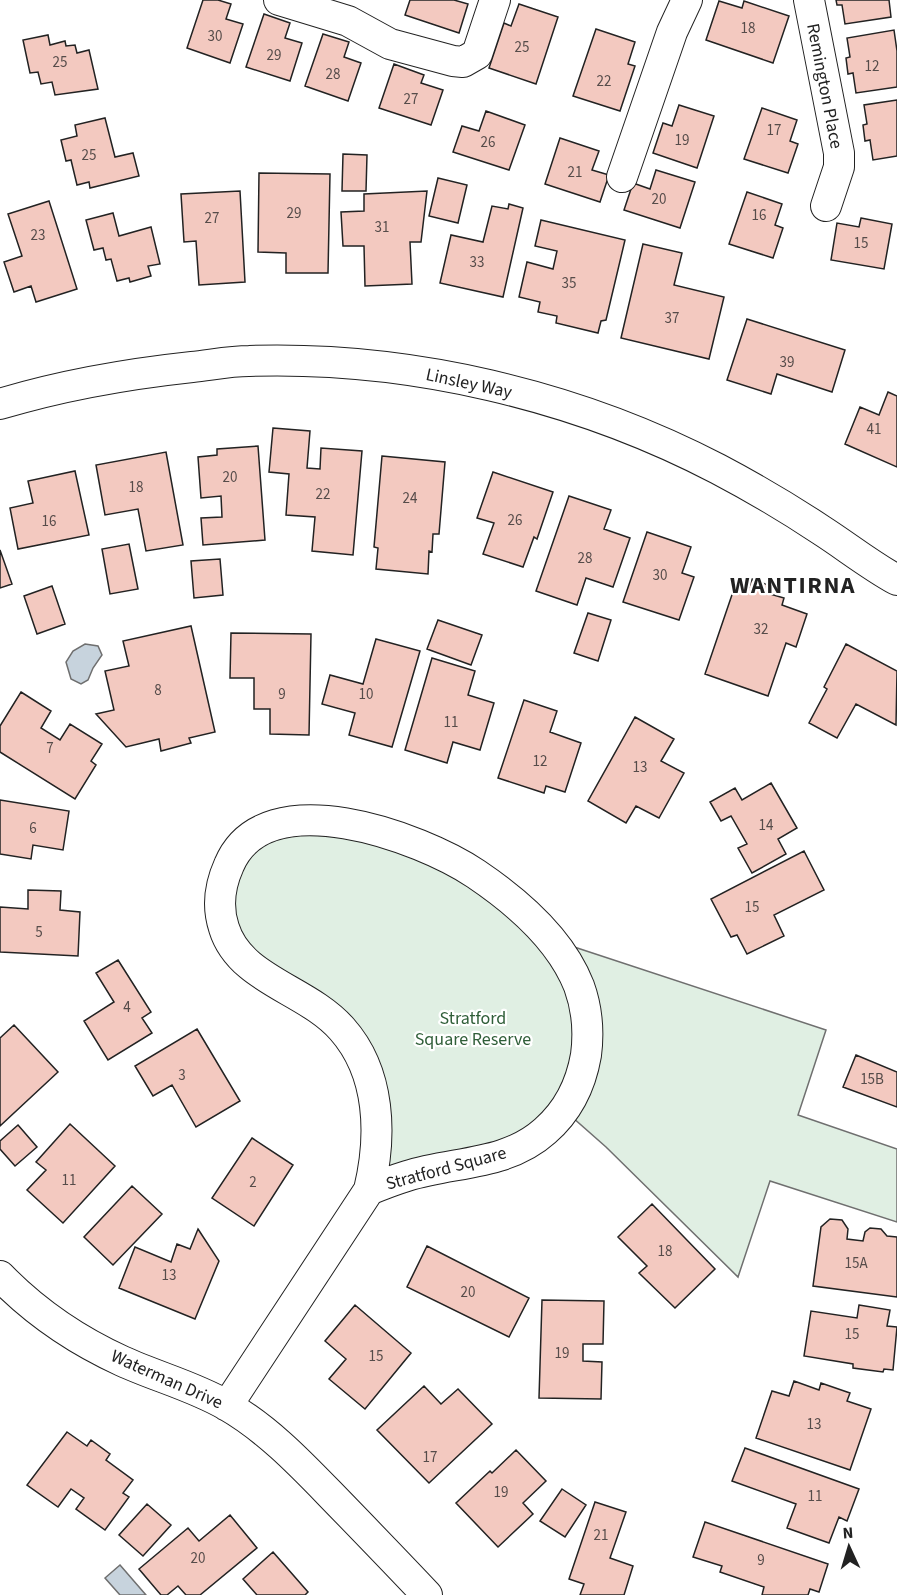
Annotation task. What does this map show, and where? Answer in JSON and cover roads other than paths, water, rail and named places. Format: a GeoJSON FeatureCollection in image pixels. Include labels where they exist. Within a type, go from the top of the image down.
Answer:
{"type":"FeatureCollection","features":[{"type":"Feature","properties":{"kind":"street"},"geometry":{"type":"LineString","coordinates":[[279,0],[348,21],[390,44],[463,62],[477,54],[495,0]]}},
{"type":"Feature","properties":{"kind":"street"},"geometry":{"type":"LineString","coordinates":[[622,177],[672,32],[687,0]]}},
{"type":"Feature","properties":{"kind":"street","name":"Remington Place"},"geometry":{"type":"LineString","coordinates":[[808,0],[839,153],[839,167],[826,206]]}},
{"type":"Feature","properties":{"kind":"street","name":"Linsley Way"},"geometry":{"type":"LineString","coordinates":[[0,404],[47,390],[139,373],[248,361],[353,363],[453,377],[543,399],[640,433],[717,468],[792,510],[897,580]]}},
{"type":"Feature","properties":{"kind":"street","name":"Stratford Square"},"geometry":{"type":"LineString","coordinates":[[227,1406],[369,1190],[374,1168],[377,1130],[372,1084],[366,1065],[344,1030],[330,1016],[249,966],[235,952],[221,919],[221,892],[227,870],[234,856],[249,838],[278,823],[301,820],[369,829],[421,846],[475,873],[518,908],[550,939],[569,966],[584,1001],[588,1039],[581,1077],[572,1098],[545,1131],[527,1144],[488,1160],[408,1176],[369,1190]]}},
{"type":"Feature","properties":{"kind":"street","name":"Waterman Drive"},"geometry":{"type":"LineString","coordinates":[[0,1276],[45,1316],[84,1342],[123,1362],[201,1391],[261,1429],[294,1458],[427,1595]]}},
{"type":"Feature","properties":{"kind":"district","name":"WANTIRNA"},"geometry":{"type":"Point","coordinates":[793,585]}},
{"type":"Feature","properties":{"kind":"park label","name":"Stratford Square Reserve"},"geometry":{"type":"Point","coordinates":[473,1028]}}]}
